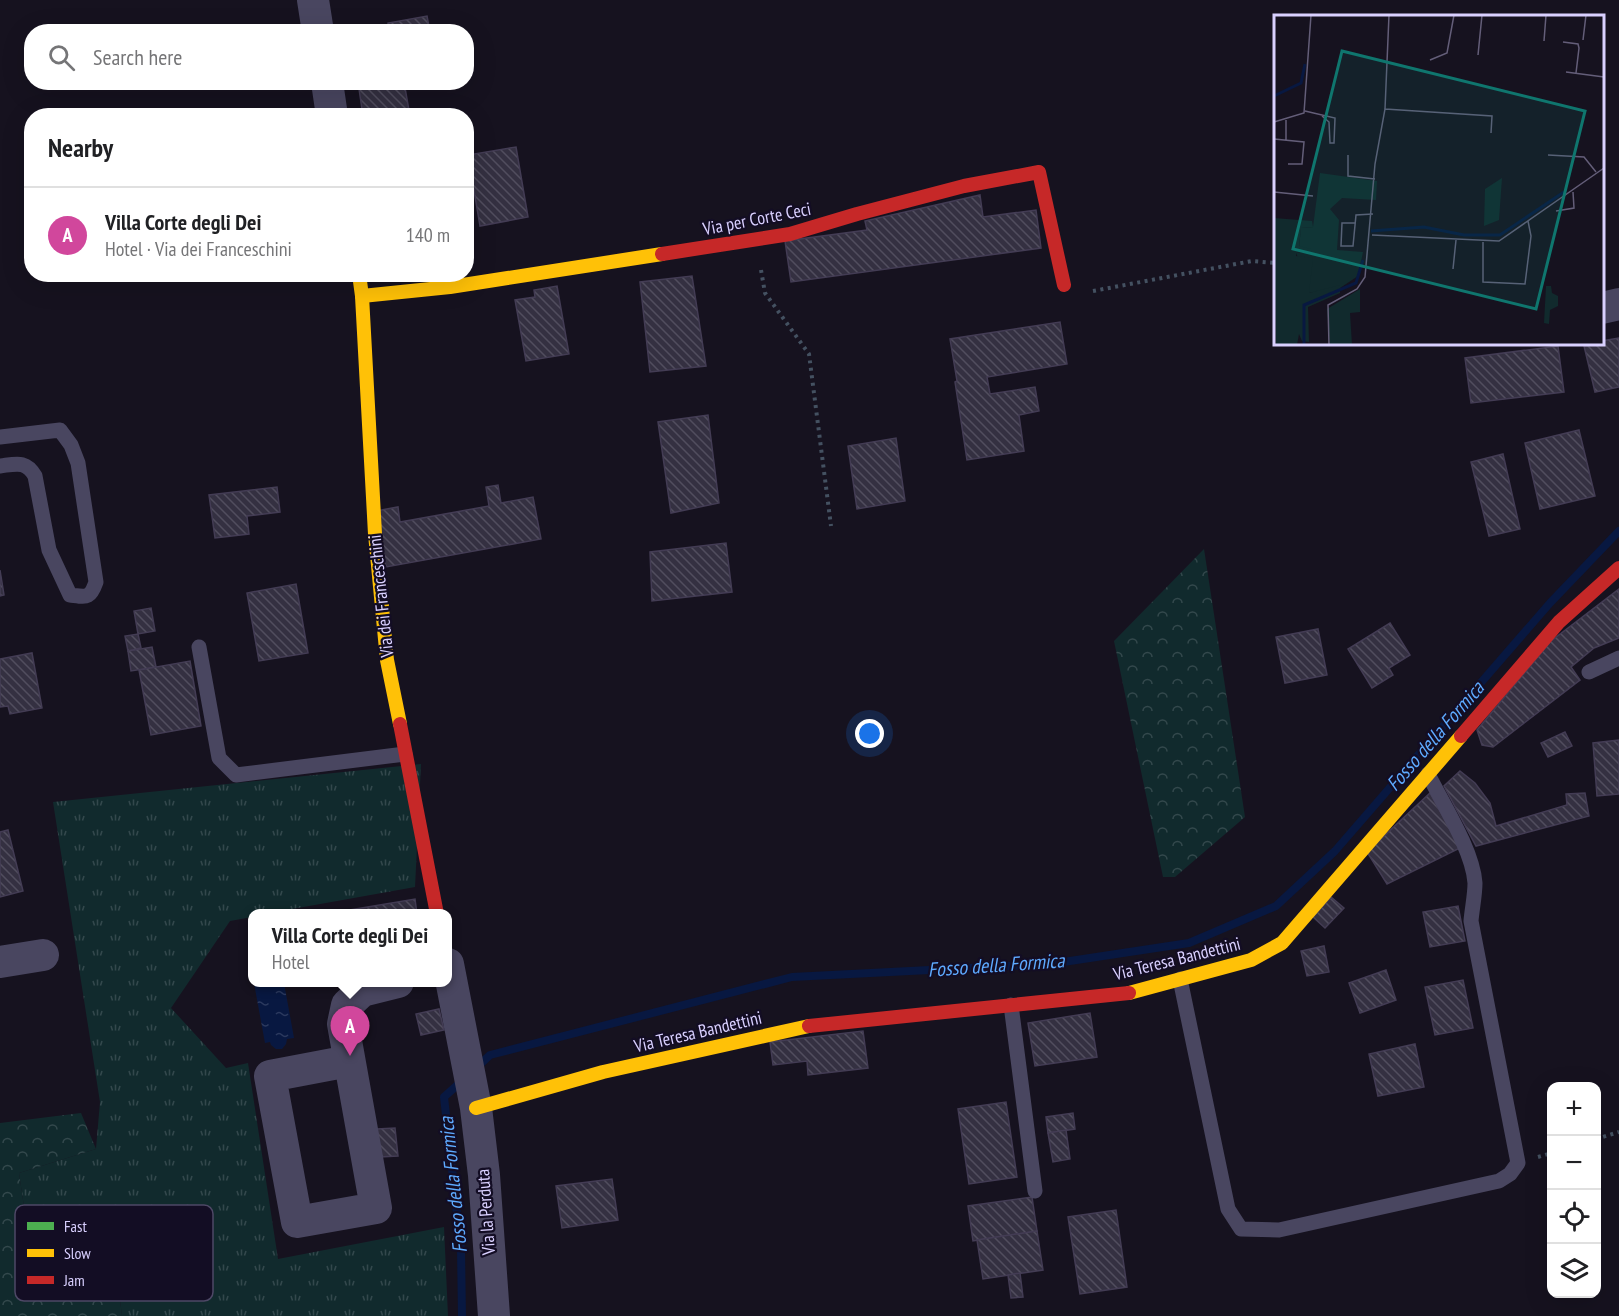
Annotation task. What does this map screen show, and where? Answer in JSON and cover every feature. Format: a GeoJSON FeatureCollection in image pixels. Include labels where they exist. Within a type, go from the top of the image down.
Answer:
{"type":"FeatureCollection","features":[{"type":"Feature","properties":{"kind":"street"},"geometry":{"type":"LineString","coordinates":[[313,0],[317,24]]}},
{"type":"Feature","properties":{"kind":"street"},"geometry":{"type":"LineString","coordinates":[[328,90],[331,108]]}},
{"type":"Feature","properties":{"kind":"street","name":"Via per Corte Ceci"},"geometry":{"type":"LineString","coordinates":[[362,296],[450,287],[790,234],[964,186],[1039,172],[1064,285]]}},
{"type":"Feature","properties":{"kind":"street","name":"Via dei Franceschini"},"geometry":{"type":"LineString","coordinates":[[360,282],[375,534],[387,660],[436,909]]}},
{"type":"Feature","properties":{"kind":"street"},"geometry":{"type":"LineString","coordinates":[[1604,308],[1619,304]]}},
{"type":"Feature","properties":{"kind":"street","name":"Via Teresa Bandettini"},"geometry":{"type":"LineString","coordinates":[[476,1108],[603,1072],[813,1025],[1124,994],[1251,960],[1282,943],[1559,622],[1619,568]]}},
{"type":"Feature","properties":{"kind":"street"},"geometry":{"type":"LineString","coordinates":[[0,962],[43,955]]}},
{"type":"Feature","properties":{"kind":"street"},"geometry":{"type":"LineString","coordinates":[[349,1061],[270,1076],[297,1222],[376,1208],[343,1024],[347,1005],[362,991],[378,987]]}},
{"type":"Feature","properties":{"kind":"street"},"geometry":{"type":"LineString","coordinates":[[452,987],[476,1108]]}},
{"type":"Feature","properties":{"kind":"street","name":"Via la Perduta"},"geometry":{"type":"LineString","coordinates":[[476,1108],[484,1175],[494,1316]]}},
{"type":"Feature","properties":{"kind":"lane"},"geometry":{"type":"LineString","coordinates":[[0,437],[60,430],[71,445],[78,463],[96,582],[92,593],[86,597],[70,595],[49,550],[35,476],[31,468],[20,463],[0,466]]}},
{"type":"Feature","properties":{"kind":"lane"},"geometry":{"type":"LineString","coordinates":[[200,647],[219,758],[236,775],[405,754]]}},
{"type":"Feature","properties":{"kind":"lane"},"geometry":{"type":"LineString","coordinates":[[1588,672],[1619,658]]}},
{"type":"Feature","properties":{"kind":"lane"},"geometry":{"type":"LineString","coordinates":[[1180,979],[1228,1209],[1241,1229],[1279,1230],[1499,1181],[1510,1174],[1518,1163],[1471,921],[1475,884],[1472,867],[1466,849],[1428,774]]}},
{"type":"Feature","properties":{"kind":"lane"},"geometry":{"type":"LineString","coordinates":[[1011,1005],[1035,1191]]}},
{"type":"Feature","properties":{"kind":"path"},"geometry":{"type":"LineString","coordinates":[[756,240],[765,293],[809,354],[831,526]]}},
{"type":"Feature","properties":{"kind":"path"},"geometry":{"type":"LineString","coordinates":[[1064,285],[1082,293],[1252,261],[1274,263]]}},
{"type":"Feature","properties":{"kind":"path"},"geometry":{"type":"LineString","coordinates":[[1601,1137],[1619,1132]]}},
{"type":"Feature","properties":{"kind":"green space"},"geometry":{"type":"Polygon","coordinates":[[[1204,549],[1245,817],[1175,877],[1163,877],[1114,641],[1204,549]]]}},
{"type":"Feature","properties":{"kind":"green space"},"geometry":{"type":"Polygon","coordinates":[[[421,764],[415,887],[292,909],[248,909],[248,918],[230,921],[171,1008],[226,1068],[248,1063],[278,1259],[444,1227],[448,1316],[122,1316],[120,1301],[213,1301],[213,1205],[24,1205],[19,1173],[96,1149],[100,1102],[53,802],[421,764]]]}},
{"type":"Feature","properties":{"kind":"green space"},"geometry":{"type":"Polygon","coordinates":[[[81,1113],[96,1149],[19,1173],[24,1205],[15,1205],[15,1301],[120,1301],[122,1316],[0,1316],[0,1123],[81,1113]]]}},
{"type":"Feature","properties":{"kind":"water"},"geometry":{"type":"Polygon","coordinates":[[[255,987],[285,987],[294,1038],[287,1039],[282,1049],[276,1049],[270,1042],[265,1043],[255,987]]]}},
{"type":"Feature","properties":{"kind":"building"},"geometry":{"type":"Polygon","coordinates":[[[427,16],[428,24],[388,24],[427,16]]]}},
{"type":"Feature","properties":{"kind":"building"},"geometry":{"type":"Polygon","coordinates":[[[359,90],[405,90],[409,108],[362,108],[359,90]]]}},
{"type":"Feature","properties":{"kind":"building"},"geometry":{"type":"Polygon","coordinates":[[[516,147],[528,217],[480,226],[474,190],[474,154],[516,147]]]}},
{"type":"Feature","properties":{"kind":"building"},"geometry":{"type":"Polygon","coordinates":[[[980,195],[983,217],[1036,210],[1041,248],[791,282],[785,241],[867,230],[865,221],[980,195]]]}},
{"type":"Feature","properties":{"kind":"building"},"geometry":{"type":"Polygon","coordinates":[[[692,276],[706,366],[650,372],[640,282],[692,276]]]}},
{"type":"Feature","properties":{"kind":"building"},"geometry":{"type":"Polygon","coordinates":[[[557,286],[569,354],[526,361],[515,300],[535,297],[534,290],[557,286]]]}},
{"type":"Feature","properties":{"kind":"building"},"geometry":{"type":"Polygon","coordinates":[[[1060,322],[1067,364],[987,377],[990,394],[1035,387],[1039,411],[1019,415],[1024,451],[967,460],[950,339],[1060,322]]]}},
{"type":"Feature","properties":{"kind":"building"},"geometry":{"type":"Polygon","coordinates":[[[1619,338],[1619,387],[1595,392],[1584,346],[1604,345],[1604,341],[1619,338]]]}},
{"type":"Feature","properties":{"kind":"building"},"geometry":{"type":"Polygon","coordinates":[[[1558,346],[1564,392],[1471,403],[1465,358],[1558,346]]]}},
{"type":"Feature","properties":{"kind":"building"},"geometry":{"type":"Polygon","coordinates":[[[708,415],[719,503],[671,513],[658,422],[708,415]]]}},
{"type":"Feature","properties":{"kind":"building"},"geometry":{"type":"Polygon","coordinates":[[[1579,430],[1595,496],[1540,509],[1525,443],[1579,430]]]}},
{"type":"Feature","properties":{"kind":"building"},"geometry":{"type":"Polygon","coordinates":[[[896,438],[905,501],[857,509],[848,446],[896,438]]]}},
{"type":"Feature","properties":{"kind":"building"},"geometry":{"type":"Polygon","coordinates":[[[1503,454],[1520,529],[1489,536],[1471,462],[1503,454]]]}},
{"type":"Feature","properties":{"kind":"building"},"geometry":{"type":"Polygon","coordinates":[[[498,485],[501,503],[533,497],[541,539],[386,567],[376,511],[398,507],[400,522],[489,506],[486,487],[498,485]]]}},
{"type":"Feature","properties":{"kind":"building"},"geometry":{"type":"Polygon","coordinates":[[[277,487],[280,512],[247,516],[249,534],[215,538],[209,495],[277,487]]]}},
{"type":"Feature","properties":{"kind":"building"},"geometry":{"type":"Polygon","coordinates":[[[726,543],[732,592],[652,601],[650,552],[726,543]]]}},
{"type":"Feature","properties":{"kind":"building"},"geometry":{"type":"Polygon","coordinates":[[[0,570],[4,595],[0,596],[0,570]]]}},
{"type":"Feature","properties":{"kind":"building"},"geometry":{"type":"Polygon","coordinates":[[[296,584],[308,653],[259,661],[247,593],[296,584]]]}},
{"type":"Feature","properties":{"kind":"building"},"geometry":{"type":"Polygon","coordinates":[[[1619,589],[1619,638],[1594,648],[1571,667],[1580,680],[1493,747],[1482,745],[1477,730],[1551,641],[1619,589]]]}},
{"type":"Feature","properties":{"kind":"building"},"geometry":{"type":"Polygon","coordinates":[[[151,608],[155,631],[138,634],[134,611],[151,608]]]}},
{"type":"Feature","properties":{"kind":"building"},"geometry":{"type":"Polygon","coordinates":[[[1390,623],[1410,655],[1389,668],[1393,675],[1372,688],[1348,649],[1390,623]]]}},
{"type":"Feature","properties":{"kind":"building"},"geometry":{"type":"Polygon","coordinates":[[[1318,629],[1327,675],[1285,683],[1276,637],[1318,629]]]}},
{"type":"Feature","properties":{"kind":"building"},"geometry":{"type":"Polygon","coordinates":[[[138,634],[141,648],[128,651],[125,636],[138,634]]]}},
{"type":"Feature","properties":{"kind":"building"},"geometry":{"type":"Polygon","coordinates":[[[152,647],[156,667],[131,671],[128,651],[152,647]]]}},
{"type":"Feature","properties":{"kind":"building"},"geometry":{"type":"Polygon","coordinates":[[[32,653],[42,708],[10,714],[8,706],[0,707],[0,659],[32,653]]]}},
{"type":"Feature","properties":{"kind":"building"},"geometry":{"type":"Polygon","coordinates":[[[190,661],[201,726],[151,735],[139,670],[190,661]]]}},
{"type":"Feature","properties":{"kind":"building"},"geometry":{"type":"Polygon","coordinates":[[[1565,732],[1572,746],[1548,757],[1541,743],[1565,732]]]}},
{"type":"Feature","properties":{"kind":"building"},"geometry":{"type":"Polygon","coordinates":[[[1619,740],[1619,794],[1597,796],[1593,743],[1619,740]]]}},
{"type":"Feature","properties":{"kind":"building"},"geometry":{"type":"Polygon","coordinates":[[[1460,771],[1475,783],[1490,803],[1496,826],[1567,805],[1566,794],[1585,793],[1589,816],[1476,846],[1444,786],[1460,771]]]}},
{"type":"Feature","properties":{"kind":"building"},"geometry":{"type":"Polygon","coordinates":[[[1430,793],[1460,848],[1387,884],[1367,852],[1430,793]]]}},
{"type":"Feature","properties":{"kind":"building"},"geometry":{"type":"Polygon","coordinates":[[[8,830],[23,891],[0,897],[0,832],[8,830]]]}},
{"type":"Feature","properties":{"kind":"building"},"geometry":{"type":"Polygon","coordinates":[[[1331,897],[1344,908],[1325,928],[1313,917],[1331,897]]]}},
{"type":"Feature","properties":{"kind":"building"},"geometry":{"type":"Polygon","coordinates":[[[415,899],[416,909],[356,909],[415,899]]]}},
{"type":"Feature","properties":{"kind":"building"},"geometry":{"type":"Polygon","coordinates":[[[1458,906],[1465,941],[1430,947],[1423,912],[1458,906]]]}},
{"type":"Feature","properties":{"kind":"building"},"geometry":{"type":"Polygon","coordinates":[[[1324,946],[1329,972],[1307,976],[1301,951],[1324,946]]]}},
{"type":"Feature","properties":{"kind":"building"},"geometry":{"type":"Polygon","coordinates":[[[1386,970],[1396,1000],[1360,1013],[1349,983],[1386,970]]]}},
{"type":"Feature","properties":{"kind":"building"},"geometry":{"type":"Polygon","coordinates":[[[1463,980],[1473,1028],[1435,1035],[1425,987],[1463,980]]]}},
{"type":"Feature","properties":{"kind":"building"},"geometry":{"type":"Polygon","coordinates":[[[439,1009],[444,1030],[421,1035],[416,1014],[439,1009]]]}},
{"type":"Feature","properties":{"kind":"building"},"geometry":{"type":"Polygon","coordinates":[[[1090,1013],[1097,1057],[1035,1066],[1028,1023],[1090,1013]]]}},
{"type":"Feature","properties":{"kind":"building"},"geometry":{"type":"Polygon","coordinates":[[[863,1031],[868,1068],[808,1075],[807,1061],[773,1065],[770,1042],[863,1031]]]}},
{"type":"Feature","properties":{"kind":"building"},"geometry":{"type":"Polygon","coordinates":[[[1415,1044],[1424,1087],[1378,1096],[1369,1054],[1415,1044]]]}},
{"type":"Feature","properties":{"kind":"building"},"geometry":{"type":"Polygon","coordinates":[[[1006,1102],[1017,1177],[969,1184],[958,1109],[1006,1102]]]}},
{"type":"Feature","properties":{"kind":"building"},"geometry":{"type":"Polygon","coordinates":[[[1073,1113],[1075,1129],[1048,1133],[1046,1117],[1073,1113]]]}},
{"type":"Feature","properties":{"kind":"building"},"geometry":{"type":"Polygon","coordinates":[[[395,1128],[398,1156],[380,1157],[377,1129],[395,1128]]]}},
{"type":"Feature","properties":{"kind":"building"},"geometry":{"type":"Polygon","coordinates":[[[1066,1130],[1070,1159],[1053,1162],[1048,1133],[1066,1130]]]}},
{"type":"Feature","properties":{"kind":"building"},"geometry":{"type":"Polygon","coordinates":[[[612,1179],[618,1220],[562,1228],[556,1186],[612,1179]]]}},
{"type":"Feature","properties":{"kind":"building"},"geometry":{"type":"Polygon","coordinates":[[[1032,1197],[1037,1231],[973,1241],[968,1206],[1032,1197]]]}},
{"type":"Feature","properties":{"kind":"building"},"geometry":{"type":"Polygon","coordinates":[[[1116,1210],[1127,1287],[1080,1294],[1068,1217],[1116,1210]]]}},
{"type":"Feature","properties":{"kind":"building"},"geometry":{"type":"Polygon","coordinates":[[[1037,1231],[1043,1270],[983,1279],[977,1240],[1037,1231]]]}},
{"type":"Feature","properties":{"kind":"building"},"geometry":{"type":"Polygon","coordinates":[[[1020,1273],[1023,1297],[1011,1298],[1008,1275],[1020,1273]]]}},
{"type":"Feature","properties":{"kind":"waterway","name":"Fosso della Formica"},"geometry":{"type":"LineString","coordinates":[[475,1069],[490,1055],[792,977],[1050,964],[1189,943],[1276,906],[1335,851],[1550,603],[1619,531]]}},
{"type":"Feature","properties":{"kind":"waterway","name":"Fosso della Formica"},"geometry":{"type":"LineString","coordinates":[[462,1316],[461,1249],[444,1097],[463,1080]]}},
{"type":"Feature","properties":{"kind":"traffic: slow"},"geometry":{"type":"LineString","coordinates":[[362,296],[450,287],[662,254]]}},
{"type":"Feature","properties":{"kind":"traffic: slow"},"geometry":{"type":"LineString","coordinates":[[360,282],[375,534],[387,660],[400,724]]}},
{"type":"Feature","properties":{"kind":"traffic: slow"},"geometry":{"type":"LineString","coordinates":[[1129,993],[1251,960],[1282,943],[1461,736]]}},
{"type":"Feature","properties":{"kind":"traffic: slow"},"geometry":{"type":"LineString","coordinates":[[476,1108],[603,1072],[809,1026]]}},
{"type":"Feature","properties":{"kind":"traffic: jam"},"geometry":{"type":"LineString","coordinates":[[662,254],[790,234],[964,186],[1039,172],[1064,285]]}},
{"type":"Feature","properties":{"kind":"traffic: jam"},"geometry":{"type":"LineString","coordinates":[[1461,736],[1559,622],[1619,568]]}},
{"type":"Feature","properties":{"kind":"traffic: jam"},"geometry":{"type":"LineString","coordinates":[[400,724],[436,909]]}},
{"type":"Feature","properties":{"kind":"traffic: jam"},"geometry":{"type":"LineString","coordinates":[[809,1026],[1129,993]]}},
{"type":"Feature","properties":{"kind":"place","name":"Villa Corte degli Dei"},"geometry":{"type":"Point","coordinates":[350,1056]}}]}
